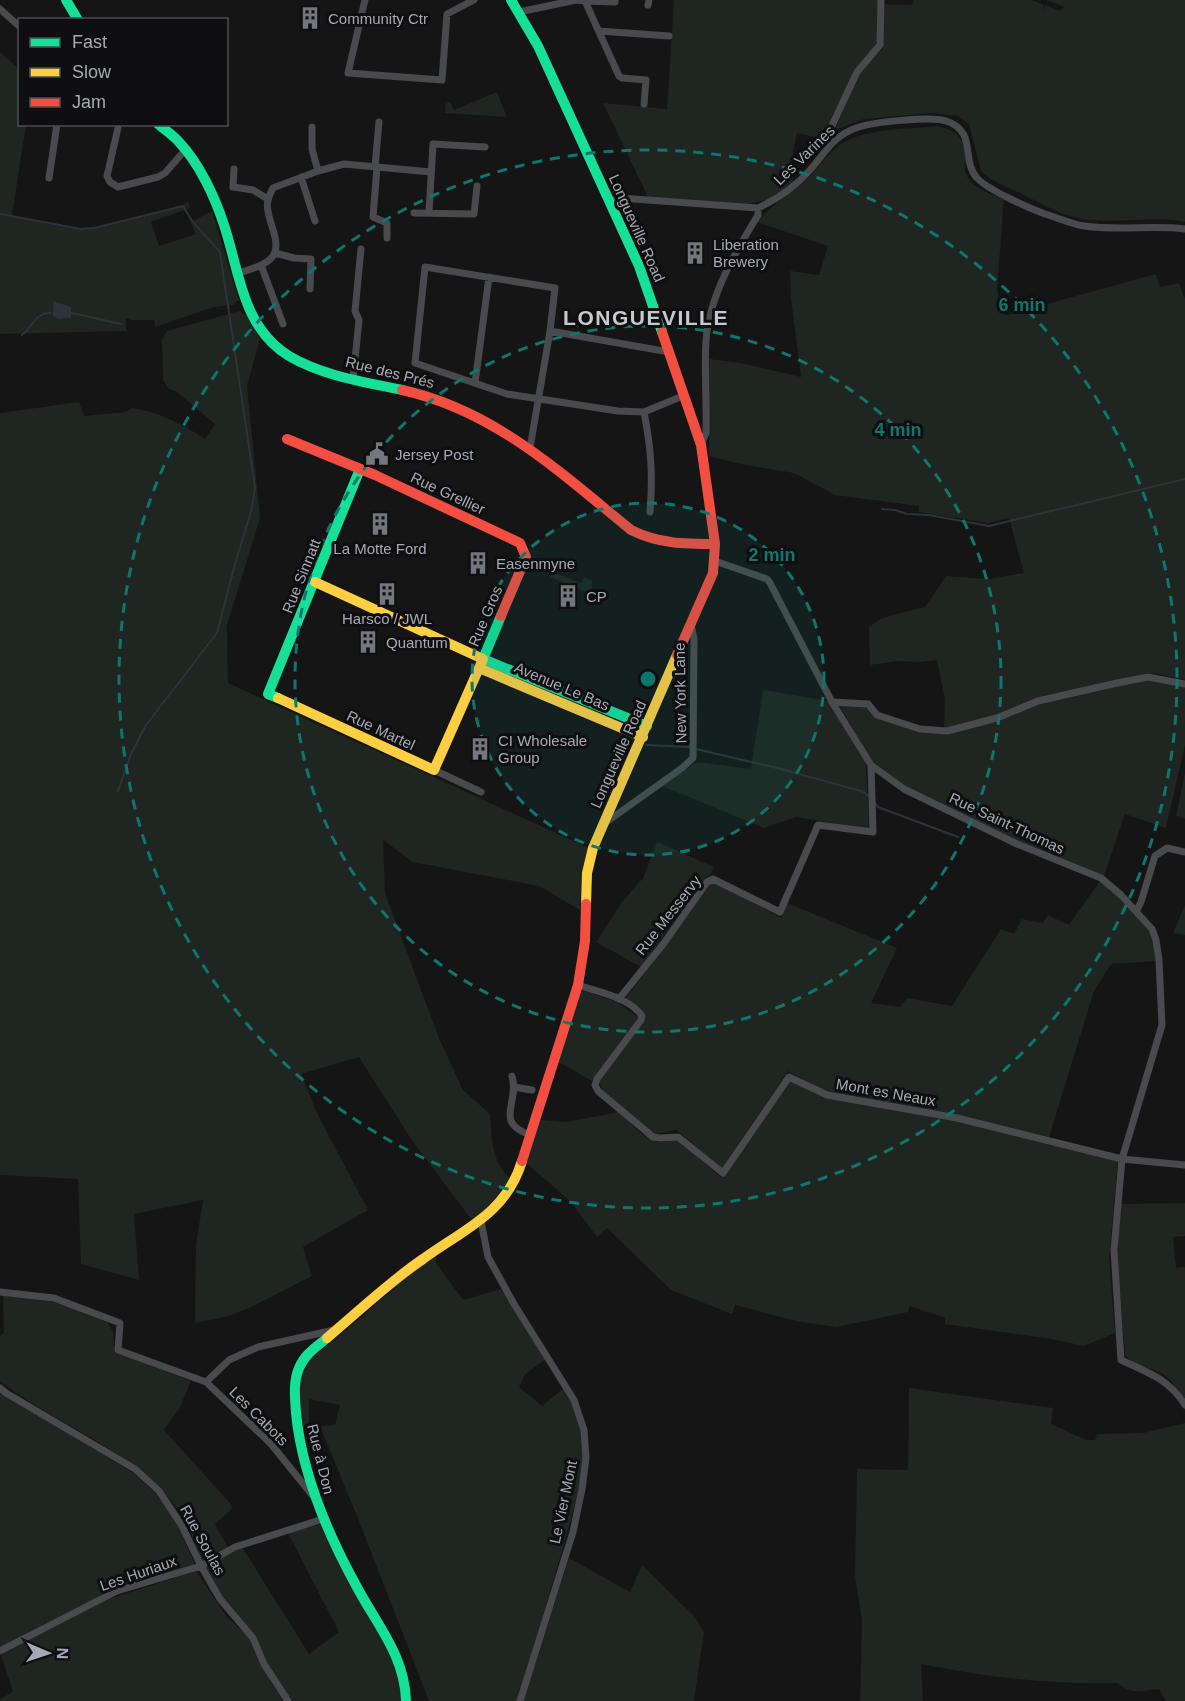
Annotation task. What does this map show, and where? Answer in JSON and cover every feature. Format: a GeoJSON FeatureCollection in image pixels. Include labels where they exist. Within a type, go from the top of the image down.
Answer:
{"type":"FeatureCollection","features":[{"type":"Feature","properties":{"kind":"main road"},"geometry":{"type":"LineString","coordinates":[[66,0],[77,18]]}},
{"type":"Feature","properties":{"kind":"main road","name":"Longueville Road"},"geometry":{"type":"LineString","coordinates":[[481,1221],[518,1178],[578,985],[585,941],[587,873],[593,848],[713,573],[715,561],[715,544],[701,445],[670,352],[639,267],[538,46],[512,0]]}},
{"type":"Feature","properties":{"kind":"main road","name":"Rue des Prés"},"geometry":{"type":"LineString","coordinates":[[160,126],[186,150],[224,224],[236,274],[256,325],[271,342],[292,359],[353,379],[452,404],[489,422],[530,448],[623,523],[649,540],[672,544],[715,544]]}},
{"type":"Feature","properties":{"kind":"main road","name":"Rue Grellier"},"geometry":{"type":"LineString","coordinates":[[287,439],[309,446],[520,543],[525,552]]}},
{"type":"Feature","properties":{"kind":"main road","name":"Rue Sinnatt"},"geometry":{"type":"LineString","coordinates":[[268,694],[360,469]]}},
{"type":"Feature","properties":{"kind":"main road","name":"Rue Gros"},"geometry":{"type":"LineString","coordinates":[[434,770],[524,562],[525,552]]}},
{"type":"Feature","properties":{"kind":"main road","name":"Avenue Le Bas"},"geometry":{"type":"LineString","coordinates":[[315,582],[481,663],[645,731]]}},
{"type":"Feature","properties":{"kind":"main road","name":"Rue Martel"},"geometry":{"type":"LineString","coordinates":[[268,694],[434,770]]}},
{"type":"Feature","properties":{"kind":"main road","name":"Rue à Don"},"geometry":{"type":"LineString","coordinates":[[406,1701],[406,1686],[402,1668],[358,1589],[323,1520],[315,1498],[296,1425],[294,1382],[298,1367],[307,1354],[422,1259],[481,1221]]}},
{"type":"Feature","properties":{"kind":"street"},"geometry":{"type":"LineString","coordinates":[[365,0],[348,73],[442,80],[447,14],[474,0]]}},
{"type":"Feature","properties":{"kind":"street"},"geometry":{"type":"LineString","coordinates":[[519,12],[558,4],[585,1],[615,2],[615,0]]}},
{"type":"Feature","properties":{"kind":"street"},"geometry":{"type":"LineString","coordinates":[[836,139],[830,130],[857,72],[880,45],[881,0]]}},
{"type":"Feature","properties":{"kind":"street"},"geometry":{"type":"LineString","coordinates":[[585,1],[619,76],[646,80],[644,104]]}},
{"type":"Feature","properties":{"kind":"street"},"geometry":{"type":"LineString","coordinates":[[0,9],[18,25]]}},
{"type":"Feature","properties":{"kind":"street"},"geometry":{"type":"LineString","coordinates":[[598,31],[669,36]]}},
{"type":"Feature","properties":{"kind":"street","name":"Les Varines"},"geometry":{"type":"LineString","coordinates":[[759,208],[796,184],[836,139],[852,129],[936,118],[949,121],[957,126],[964,136],[972,171],[977,179],[1043,213],[1082,226],[1185,229]]}},
{"type":"Feature","properties":{"kind":"street"},"geometry":{"type":"LineString","coordinates":[[379,122],[373,217],[387,223],[387,238]]}},
{"type":"Feature","properties":{"kind":"street"},"geometry":{"type":"LineString","coordinates":[[49,178],[57,126]]}},
{"type":"Feature","properties":{"kind":"street"},"geometry":{"type":"LineString","coordinates":[[312,127],[312,149],[318,171]]}},
{"type":"Feature","properties":{"kind":"street"},"geometry":{"type":"LineString","coordinates":[[118,128],[107,177],[118,187],[158,177],[165,173],[186,150]]}},
{"type":"Feature","properties":{"kind":"street"},"geometry":{"type":"LineString","coordinates":[[429,213],[433,144],[485,147]]}},
{"type":"Feature","properties":{"kind":"street"},"geometry":{"type":"LineString","coordinates":[[236,274],[261,265],[275,253],[275,238],[267,210],[268,199],[273,188],[344,164],[431,172]]}},
{"type":"Feature","properties":{"kind":"street"},"geometry":{"type":"LineString","coordinates":[[234,169],[233,187],[253,190],[268,199]]}},
{"type":"Feature","properties":{"kind":"street"},"geometry":{"type":"LineString","coordinates":[[302,177],[315,221]]}},
{"type":"Feature","properties":{"kind":"street"},"geometry":{"type":"LineString","coordinates":[[414,213],[474,214],[477,186]]}},
{"type":"Feature","properties":{"kind":"street"},"geometry":{"type":"LineString","coordinates":[[609,201],[620,198],[759,208],[758,215],[721,282],[710,315],[706,341],[706,433],[701,445]]}},
{"type":"Feature","properties":{"kind":"street"},"geometry":{"type":"LineString","coordinates":[[353,379],[360,320],[355,310],[361,249]]}},
{"type":"Feature","properties":{"kind":"street"},"geometry":{"type":"LineString","coordinates":[[275,253],[294,258],[311,259],[310,289]]}},
{"type":"Feature","properties":{"kind":"street"},"geometry":{"type":"LineString","coordinates":[[261,265],[283,324]]}},
{"type":"Feature","properties":{"kind":"street"},"geometry":{"type":"LineString","coordinates":[[530,448],[538,400],[550,331],[555,288],[425,267],[415,363],[507,394],[538,400],[618,411],[644,412],[685,395]]}},
{"type":"Feature","properties":{"kind":"street"},"geometry":{"type":"LineString","coordinates":[[475,382],[489,277]]}},
{"type":"Feature","properties":{"kind":"street"},"geometry":{"type":"LineString","coordinates":[[550,331],[670,352]]}},
{"type":"Feature","properties":{"kind":"street"},"geometry":{"type":"LineString","coordinates":[[644,412],[652,451],[650,512]]}},
{"type":"Feature","properties":{"kind":"street","name":"Rue Saint-Thomas"},"geometry":{"type":"LineString","coordinates":[[715,561],[767,579],[832,702],[871,765],[904,789],[1017,844],[1101,878],[1137,910],[1152,929],[1156,940],[1162,1025],[1122,1159],[1114,1250],[1121,1360],[1157,1376],[1177,1392],[1185,1405]]}},
{"type":"Feature","properties":{"kind":"street","name":"New York Lane"},"geometry":{"type":"LineString","coordinates":[[603,825],[693,758],[694,639],[691,624]]}},
{"type":"Feature","properties":{"kind":"street"},"geometry":{"type":"LineString","coordinates":[[832,702],[868,704],[877,715],[920,729],[947,731],[997,718],[1038,701],[1148,676],[1185,684]]}},
{"type":"Feature","properties":{"kind":"street","name":"Rue Messervy"},"geometry":{"type":"LineString","coordinates":[[619,999],[664,943],[707,882],[713,879],[780,912],[818,825],[873,832],[871,765]]}},
{"type":"Feature","properties":{"kind":"street","name":"Rue Martel"},"geometry":{"type":"LineString","coordinates":[[434,770],[481,792]]}},
{"type":"Feature","properties":{"kind":"street"},"geometry":{"type":"LineString","coordinates":[[1137,910],[1155,856],[1167,848],[1185,852]]}},
{"type":"Feature","properties":{"kind":"street","name":"Mont es Neaux"},"geometry":{"type":"LineString","coordinates":[[578,985],[619,999],[642,1016],[635,1029],[597,1079],[595,1085],[598,1091],[653,1137],[678,1137],[723,1173],[789,1077],[827,1095],[957,1118],[1122,1159]]}},
{"type":"Feature","properties":{"kind":"street"},"geometry":{"type":"LineString","coordinates":[[512,1076],[514,1087],[510,1119],[514,1127],[530,1135]]}},
{"type":"Feature","properties":{"kind":"street"},"geometry":{"type":"LineString","coordinates":[[514,1087],[532,1090]]}},
{"type":"Feature","properties":{"kind":"street"},"geometry":{"type":"LineString","coordinates":[[1122,1159],[1185,1165]]}},
{"type":"Feature","properties":{"kind":"street","name":"Le Vier Mont"},"geometry":{"type":"LineString","coordinates":[[481,1221],[488,1257],[514,1304],[574,1400],[584,1430],[586,1458],[584,1479],[573,1532],[520,1701]]}},
{"type":"Feature","properties":{"kind":"street"},"geometry":{"type":"LineString","coordinates":[[0,1292],[54,1298],[120,1323],[118,1350],[206,1382],[230,1360],[258,1347],[337,1329]]}},
{"type":"Feature","properties":{"kind":"street","name":"Les Cabots"},"geometry":{"type":"LineString","coordinates":[[206,1382],[243,1420],[271,1444],[315,1498]]}},
{"type":"Feature","properties":{"kind":"street","name":"Rue Soulas"},"geometry":{"type":"LineString","coordinates":[[0,1388],[6,1394],[135,1469],[159,1491],[182,1526],[220,1599],[252,1638],[264,1664],[288,1701]]}},
{"type":"Feature","properties":{"kind":"street","name":"Les Huriaux"},"geometry":{"type":"LineString","coordinates":[[0,1651],[117,1591],[201,1566],[235,1547],[323,1520]]}},
{"type":"Feature","properties":{"kind":"shaded area"},"geometry":{"type":"Polygon","coordinates":[[[674,0],[879,0],[877,45],[856,69],[824,139],[797,133],[793,152],[793,183],[771,199],[747,204],[648,197],[603,103],[667,109],[674,0]]]}},
{"type":"Feature","properties":{"kind":"shaded area"},"geometry":{"type":"Polygon","coordinates":[[[913,0],[1032,0],[1044,5],[1042,12],[1045,5],[1061,11],[1064,7],[1046,0],[1185,0],[1185,222],[1089,220],[1053,210],[985,175],[981,171],[969,124],[958,116],[932,113],[864,119],[835,130],[859,73],[883,48],[884,4],[912,5],[913,0]]]}},
{"type":"Feature","properties":{"kind":"shaded area"},"geometry":{"type":"Polygon","coordinates":[[[0,52],[18,68],[18,126],[26,126],[12,215],[64,227],[94,227],[183,205],[188,201],[190,208],[151,222],[159,246],[196,234],[191,222],[212,211],[239,300],[233,305],[214,307],[155,327],[154,320],[126,318],[126,331],[0,334],[0,52]]]}},
{"type":"Feature","properties":{"kind":"shaded area"},"geometry":{"type":"Polygon","coordinates":[[[497,92],[507,117],[445,113],[445,104],[450,102],[454,110],[497,92]]]}},
{"type":"Feature","properties":{"kind":"shaded area"},"geometry":{"type":"Polygon","coordinates":[[[937,126],[950,130],[961,140],[965,171],[972,183],[1004,199],[997,289],[1001,307],[1007,315],[1156,274],[1160,287],[1179,283],[1185,299],[1185,680],[1147,673],[1034,701],[997,716],[944,729],[945,699],[937,660],[898,661],[870,665],[869,627],[882,618],[925,607],[946,576],[988,579],[1024,573],[1009,518],[988,523],[919,512],[919,506],[835,495],[794,473],[709,456],[709,359],[741,363],[801,377],[791,299],[790,271],[819,275],[828,246],[757,222],[773,206],[803,183],[834,149],[849,140],[873,132],[937,126]]]}},
{"type":"Feature","properties":{"kind":"shaded area"},"geometry":{"type":"Polygon","coordinates":[[[53,301],[71,307],[71,318],[58,319],[53,316],[53,301]]]}},
{"type":"Feature","properties":{"kind":"shaded area"},"geometry":{"type":"Polygon","coordinates":[[[239,311],[246,315],[260,339],[247,386],[260,518],[227,625],[228,683],[589,848],[581,878],[580,910],[539,886],[413,862],[383,840],[385,893],[439,1038],[463,1090],[490,1114],[496,1157],[504,1172],[511,1179],[488,1209],[471,1219],[411,1139],[359,1057],[301,1074],[318,1115],[368,1210],[303,1247],[312,1276],[249,1308],[229,1316],[195,1323],[196,1245],[203,1200],[134,1214],[139,1280],[81,1264],[78,1179],[0,1175],[0,413],[79,402],[84,416],[126,412],[132,408],[170,419],[205,439],[215,424],[177,392],[169,389],[163,380],[162,339],[167,331],[239,311]]]}},
{"type":"Feature","properties":{"kind":"shaded area"},"geometry":{"type":"Polygon","coordinates":[[[553,572],[581,583],[584,577],[592,580],[591,594],[550,577],[553,572]]]}},
{"type":"Feature","properties":{"kind":"shaded area"},"geometry":{"type":"Polygon","coordinates":[[[1147,680],[1185,687],[1185,745],[1166,828],[1125,814],[1104,876],[1023,844],[903,785],[872,761],[838,703],[864,705],[875,716],[948,733],[1036,705],[1121,683],[1147,680]]]}},
{"type":"Feature","properties":{"kind":"shaded area"},"geometry":{"type":"Polygon","coordinates":[[[763,690],[828,701],[866,764],[869,829],[796,817],[764,828],[662,786],[697,762],[751,769],[763,690]]]}},
{"type":"Feature","properties":{"kind":"shaded area"},"geometry":{"type":"Polygon","coordinates":[[[1185,772],[1185,819],[1176,816],[1185,772]]]}},
{"type":"Feature","properties":{"kind":"shaded area"},"geometry":{"type":"Polygon","coordinates":[[[657,842],[714,867],[641,967],[596,942],[622,902],[643,878],[657,842]]]}},
{"type":"Feature","properties":{"kind":"shaded area"},"geometry":{"type":"Polygon","coordinates":[[[1100,881],[1127,905],[1150,933],[1155,961],[1111,964],[1094,991],[1049,1137],[950,1114],[827,1093],[788,1071],[722,1168],[676,1130],[656,1134],[647,1129],[602,1090],[599,1082],[646,1016],[625,999],[709,884],[716,882],[781,918],[787,903],[897,948],[871,1003],[900,1007],[907,998],[952,1006],[1001,929],[1014,934],[1022,919],[1043,923],[1048,915],[1069,925],[1100,881]]]}},
{"type":"Feature","properties":{"kind":"shaded area"},"geometry":{"type":"Polygon","coordinates":[[[1185,905],[1185,935],[1173,933],[1185,905]]]}},
{"type":"Feature","properties":{"kind":"shaded area"},"geometry":{"type":"Polygon","coordinates":[[[582,990],[617,1002],[639,1018],[592,1081],[557,1061],[582,990]]]}},
{"type":"Feature","properties":{"kind":"shaded area"},"geometry":{"type":"Polygon","coordinates":[[[790,1081],[826,1097],[978,1125],[1118,1160],[1109,1259],[1115,1333],[1084,1346],[1052,1339],[945,1324],[945,1318],[910,1306],[908,1312],[836,1327],[796,1321],[735,1305],[732,1314],[671,1290],[607,1228],[597,1237],[570,1201],[526,1163],[540,1120],[566,1122],[619,1112],[642,1134],[652,1140],[660,1142],[677,1140],[722,1178],[790,1081]]]}},
{"type":"Feature","properties":{"kind":"shaded area"},"geometry":{"type":"Polygon","coordinates":[[[1185,1203],[1185,1236],[1173,1237],[1176,1268],[1185,1267],[1185,1400],[1163,1374],[1132,1362],[1125,1354],[1117,1241],[1120,1204],[1185,1203]]]}},
{"type":"Feature","properties":{"kind":"shaded area"},"geometry":{"type":"Polygon","coordinates":[[[436,1255],[436,1263],[463,1300],[501,1289],[545,1360],[525,1374],[519,1387],[542,1406],[564,1388],[576,1412],[581,1430],[583,1457],[578,1493],[517,1701],[429,1701],[320,1426],[335,1425],[340,1405],[309,1399],[309,1427],[301,1428],[300,1376],[310,1359],[418,1267],[436,1255]]]}},
{"type":"Feature","properties":{"kind":"shaded area"},"geometry":{"type":"Polygon","coordinates":[[[3,1295],[55,1302],[83,1311],[108,1323],[113,1332],[115,1352],[191,1381],[179,1409],[164,1430],[230,1503],[232,1509],[215,1524],[228,1548],[202,1561],[181,1514],[144,1474],[97,1441],[46,1412],[0,1381],[0,1336],[4,1333],[3,1295]]]}},
{"type":"Feature","properties":{"kind":"shaded area"},"geometry":{"type":"Polygon","coordinates":[[[909,1388],[1053,1408],[1051,1424],[1086,1440],[1095,1440],[1097,1434],[1143,1433],[1185,1423],[1185,1701],[1166,1701],[1159,1689],[1133,1691],[1118,1683],[1068,1683],[1019,1679],[921,1664],[923,1701],[860,1701],[862,1620],[855,1576],[857,1469],[908,1470],[909,1388]]]}},
{"type":"Feature","properties":{"kind":"shaded area"},"geometry":{"type":"Polygon","coordinates":[[[0,1392],[135,1474],[157,1495],[179,1527],[195,1565],[115,1589],[0,1648],[0,1392]]]}},
{"type":"Feature","properties":{"kind":"shaded area"},"geometry":{"type":"Polygon","coordinates":[[[322,1524],[399,1671],[402,1701],[290,1701],[253,1635],[223,1598],[205,1567],[242,1547],[309,1654],[339,1632],[288,1533],[322,1524]]]}},
{"type":"Feature","properties":{"kind":"shaded area"},"geometry":{"type":"Polygon","coordinates":[[[569,1558],[630,1592],[642,1565],[695,1617],[704,1632],[694,1701],[523,1701],[569,1558]]]}},
{"type":"Feature","properties":{"kind":"shaded area"},"geometry":{"type":"Polygon","coordinates":[[[196,1571],[227,1617],[250,1638],[262,1667],[283,1701],[0,1701],[13,1692],[1,1654],[109,1599],[196,1571]]]}},
{"type":"Feature","properties":{"kind":"waterway"},"geometry":{"type":"LineString","coordinates":[[0,214],[81,229],[94,228],[183,206],[192,221],[220,252],[255,487],[252,508],[217,633],[146,725],[131,754],[118,791]]}},
{"type":"Feature","properties":{"kind":"waterway"},"geometry":{"type":"LineString","coordinates":[[22,335],[38,317],[51,313]]}},
{"type":"Feature","properties":{"kind":"waterway"},"geometry":{"type":"LineString","coordinates":[[72,313],[121,324]]}},
{"type":"Feature","properties":{"kind":"waterway"},"geometry":{"type":"LineString","coordinates":[[882,509],[989,526],[1185,479]]}},
{"type":"Feature","properties":{"kind":"waterway"},"geometry":{"type":"LineString","coordinates":[[646,745],[691,747]]}},
{"type":"Feature","properties":{"kind":"waterway"},"geometry":{"type":"LineString","coordinates":[[696,749],[785,770],[864,792],[869,797]]}},
{"type":"Feature","properties":{"kind":"waterway"},"geometry":{"type":"LineString","coordinates":[[875,803],[878,807],[958,837]]}},
{"type":"Feature","properties":{"kind":"traffic: fast"},"geometry":{"type":"LineString","coordinates":[[66,0],[77,18]]}},
{"type":"Feature","properties":{"kind":"traffic: fast"},"geometry":{"type":"LineString","coordinates":[[511,0],[538,46],[639,266],[662,332]]}},
{"type":"Feature","properties":{"kind":"traffic: fast"},"geometry":{"type":"LineString","coordinates":[[160,126],[186,150],[206,181],[224,225],[245,298],[261,330],[273,344],[289,356],[316,369],[344,378],[402,390]]}},
{"type":"Feature","properties":{"kind":"traffic: fast"},"geometry":{"type":"LineString","coordinates":[[278,698],[268,694],[360,469]]}},
{"type":"Feature","properties":{"kind":"traffic: fast"},"geometry":{"type":"LineString","coordinates":[[501,616],[483,659],[647,726]]}},
{"type":"Feature","properties":{"kind":"traffic: fast"},"geometry":{"type":"LineString","coordinates":[[327,1338],[304,1359],[296,1379],[296,1413],[304,1459],[310,1482],[336,1547],[396,1656],[401,1670],[406,1701]]}},
{"type":"Feature","properties":{"kind":"traffic: slow"},"geometry":{"type":"LineString","coordinates":[[278,698],[434,770],[483,659],[315,582]]}},
{"type":"Feature","properties":{"kind":"traffic: slow"},"geometry":{"type":"LineString","coordinates":[[586,904],[587,873],[593,848],[677,655]]}},
{"type":"Feature","properties":{"kind":"traffic: slow"},"geometry":{"type":"LineString","coordinates":[[479,668],[643,737]]}},
{"type":"Feature","properties":{"kind":"traffic: slow"},"geometry":{"type":"LineString","coordinates":[[327,1338],[398,1277],[482,1219],[506,1194],[522,1161]]}},
{"type":"Feature","properties":{"kind":"traffic: jam"},"geometry":{"type":"LineString","coordinates":[[662,332],[701,445],[715,544],[713,573],[677,655]]}},
{"type":"Feature","properties":{"kind":"traffic: jam"},"geometry":{"type":"LineString","coordinates":[[402,390],[435,399],[467,412],[496,428],[525,446],[631,530],[641,535],[662,541],[715,544]]}},
{"type":"Feature","properties":{"kind":"traffic: jam"},"geometry":{"type":"LineString","coordinates":[[287,439],[375,475],[520,543],[526,557],[501,616]]}},
{"type":"Feature","properties":{"kind":"traffic: jam"},"geometry":{"type":"LineString","coordinates":[[522,1161],[578,985],[585,941],[586,904]]}},
{"type":"Feature","properties":{"kind":"place","name":"Community Ctr"},"geometry":{"type":"Point","coordinates":[310,18]}},
{"type":"Feature","properties":{"kind":"place","name":"Liberation Brewery"},"geometry":{"type":"Point","coordinates":[695,253]}},
{"type":"Feature","properties":{"kind":"place","name":"Jersey Post"},"geometry":{"type":"Point","coordinates":[377,454]}},
{"type":"Feature","properties":{"kind":"place","name":"La Motte Ford"},"geometry":{"type":"Point","coordinates":[380,524]}},
{"type":"Feature","properties":{"kind":"place","name":"Easenmyne"},"geometry":{"type":"Point","coordinates":[478,563]}},
{"type":"Feature","properties":{"kind":"place","name":"Harsco / JWL"},"geometry":{"type":"Point","coordinates":[387,594]}},
{"type":"Feature","properties":{"kind":"place","name":"CP"},"geometry":{"type":"Point","coordinates":[568,596]}},
{"type":"Feature","properties":{"kind":"place","name":"Quantum"},"geometry":{"type":"Point","coordinates":[368,642]}},
{"type":"Feature","properties":{"kind":"place","name":"CI Wholesale Group"},"geometry":{"type":"Point","coordinates":[480,749]}},
{"type":"Feature","properties":{"kind":"district","name":"LONGUEVILLE"},"geometry":{"type":"Point","coordinates":[646,317]}}]}
